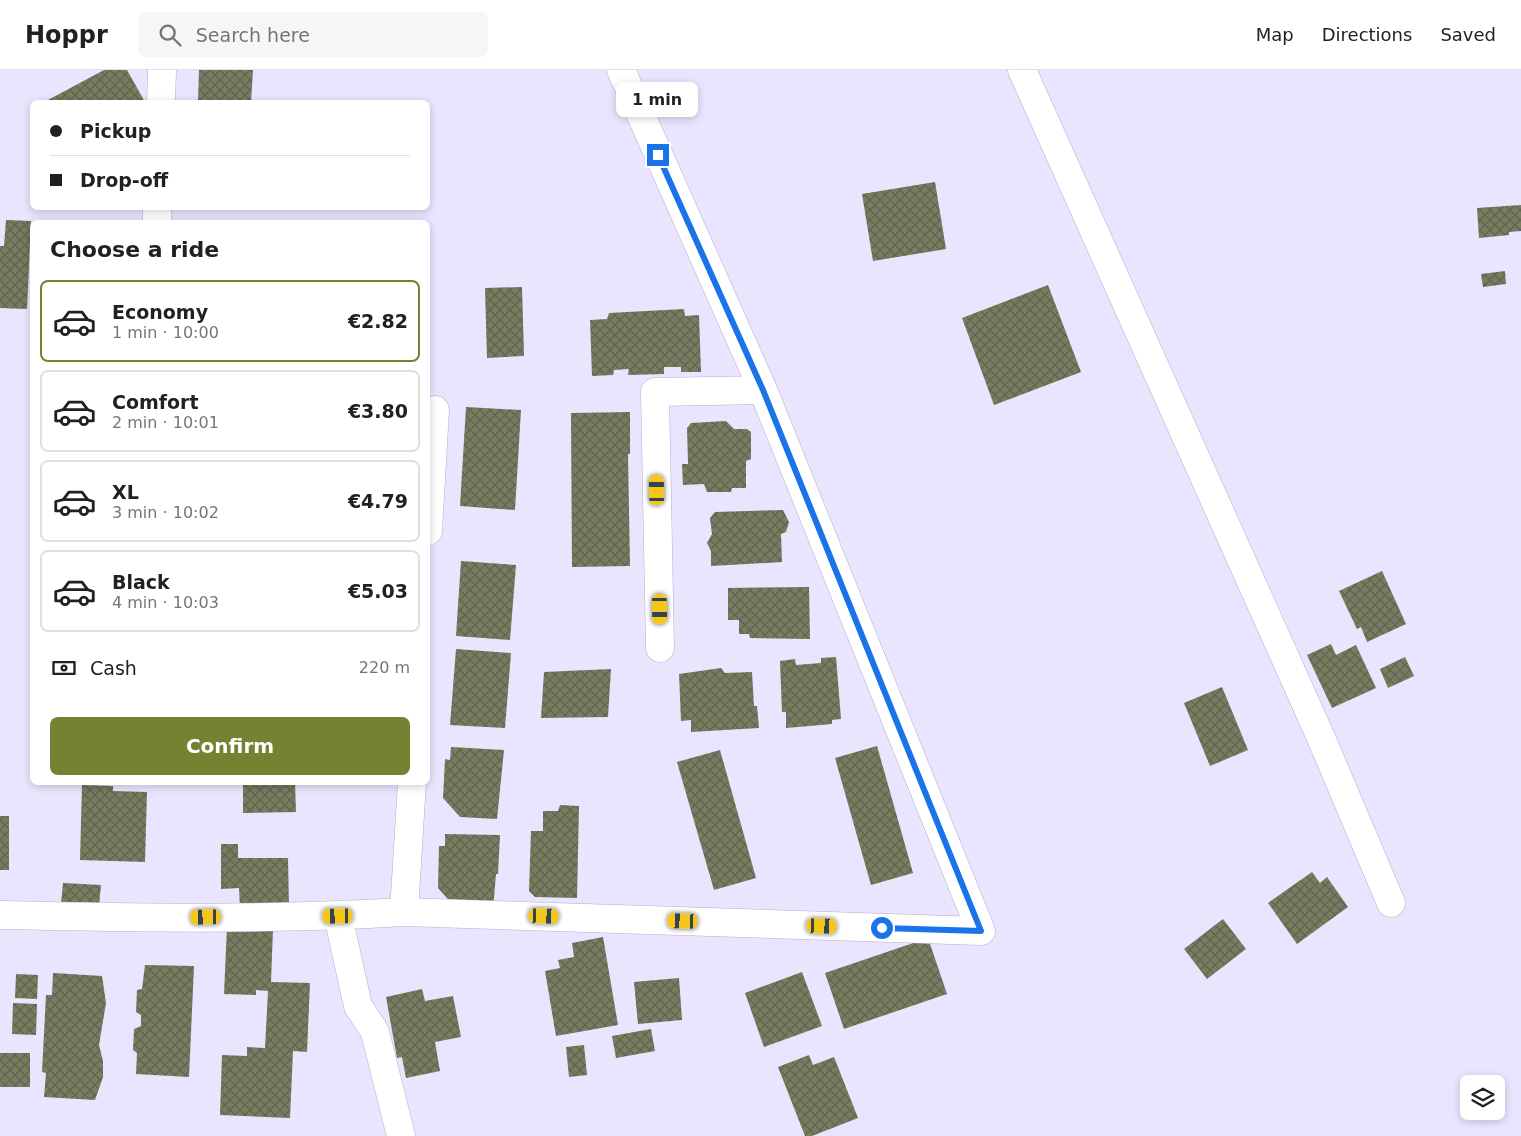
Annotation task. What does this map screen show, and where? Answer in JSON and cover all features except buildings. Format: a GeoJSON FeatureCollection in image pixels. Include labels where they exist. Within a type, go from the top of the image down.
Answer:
{"type":"FeatureCollection","features":[{"type":"Feature","properties":{"kind":"street"},"geometry":{"type":"LineString","coordinates":[[161,100],[162,70]]}},
{"type":"Feature","properties":{"kind":"street"},"geometry":{"type":"LineString","coordinates":[[0,915],[131,918],[338,916],[404,912],[981,931],[763,390],[621,70]]}},
{"type":"Feature","properties":{"kind":"street"},"geometry":{"type":"LineString","coordinates":[[1022,70],[1322,740],[1391,902]]}},
{"type":"Feature","properties":{"kind":"street"},"geometry":{"type":"LineString","coordinates":[[660,648],[655,392],[763,390]]}},
{"type":"Feature","properties":{"kind":"street"},"geometry":{"type":"LineString","coordinates":[[430,496],[435,410]]}},
{"type":"Feature","properties":{"kind":"street"},"geometry":{"type":"LineString","coordinates":[[404,912],[412,785]]}},
{"type":"Feature","properties":{"kind":"street"},"geometry":{"type":"LineString","coordinates":[[338,916],[358,1006],[375,1032],[401,1136]]}},
{"type":"Feature","properties":{"kind":"route"},"geometry":{"type":"LineString","coordinates":[[658,155],[763,390],[981,931],[882,928]]}}]}
